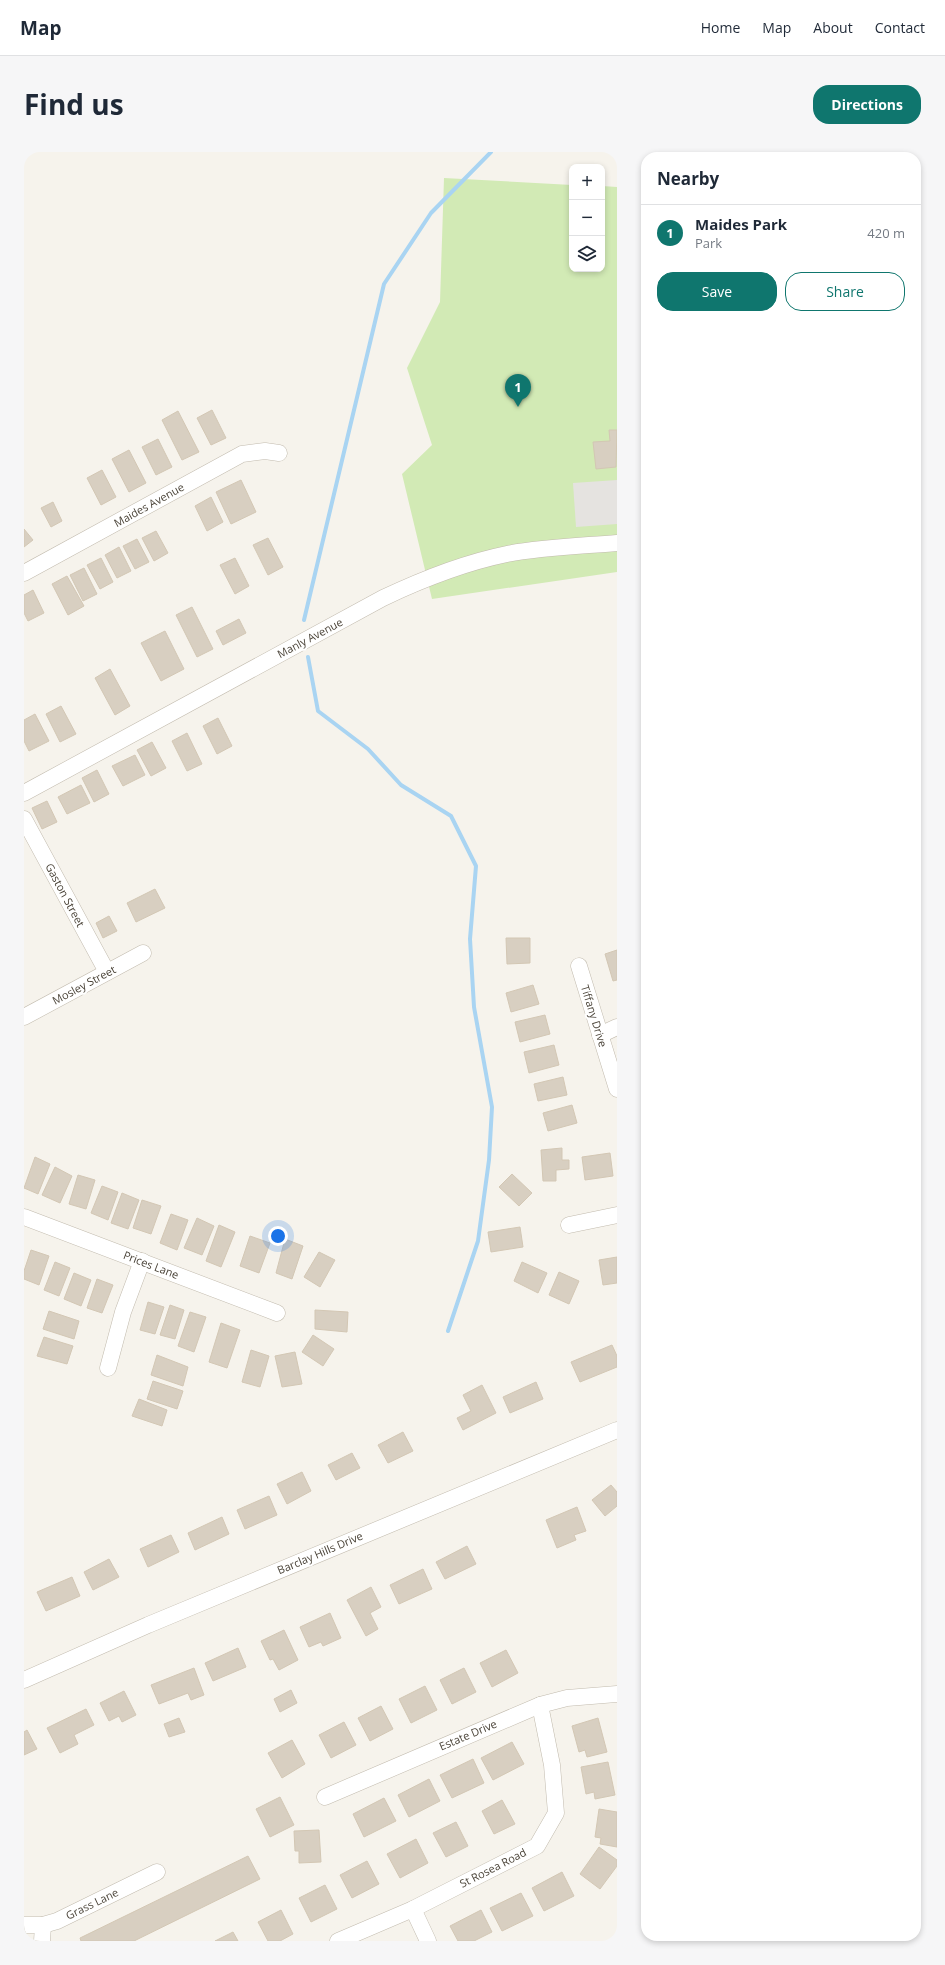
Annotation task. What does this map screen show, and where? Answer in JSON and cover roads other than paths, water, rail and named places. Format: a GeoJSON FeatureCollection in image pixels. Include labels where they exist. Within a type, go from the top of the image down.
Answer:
{"type":"FeatureCollection","features":[{"type":"Feature","properties":{"kind":"street","name":"Maides Avenue"},"geometry":{"type":"LineString","coordinates":[[24,573],[242,454],[265,451],[279,453]]}},
{"type":"Feature","properties":{"kind":"street","name":"Manly Avenue"},"geometry":{"type":"LineString","coordinates":[[24,793],[383,598],[416,582],[453,568],[507,554],[529,550],[617,543]]}},
{"type":"Feature","properties":{"kind":"street","name":"Gaston Street"},"geometry":{"type":"LineString","coordinates":[[24,819],[107,972]]}},
{"type":"Feature","properties":{"kind":"street","name":"Mosley Street"},"geometry":{"type":"LineString","coordinates":[[24,1017],[144,953]]}},
{"type":"Feature","properties":{"kind":"street","name":"Tiffany Drive"},"geometry":{"type":"LineString","coordinates":[[579,966],[617,1089]]}},
{"type":"Feature","properties":{"kind":"street"},"geometry":{"type":"LineString","coordinates":[[600,1035],[617,1027]]}},
{"type":"Feature","properties":{"kind":"street"},"geometry":{"type":"LineString","coordinates":[[568,1224],[617,1215]]}},
{"type":"Feature","properties":{"kind":"street","name":"Prices Lane"},"geometry":{"type":"LineString","coordinates":[[24,1217],[277,1312]]}},
{"type":"Feature","properties":{"kind":"street"},"geometry":{"type":"LineString","coordinates":[[108,1368],[123,1312],[142,1262]]}},
{"type":"Feature","properties":{"kind":"street","name":"Barclay Hills Drive"},"geometry":{"type":"LineString","coordinates":[[24,1680],[155,1622],[617,1430]]}},
{"type":"Feature","properties":{"kind":"street","name":"Estate Drive"},"geometry":{"type":"LineString","coordinates":[[325,1797],[540,1705],[567,1698],[617,1694]]}},
{"type":"Feature","properties":{"kind":"street","name":"St Rosea Road"},"geometry":{"type":"LineString","coordinates":[[338,1941],[413,1909],[538,1846],[556,1812],[552,1765],[540,1705]]}},
{"type":"Feature","properties":{"kind":"street","name":"Grass Lane"},"geometry":{"type":"LineString","coordinates":[[24,1925],[43,1925],[57,1921],[157,1872]]}},
{"type":"Feature","properties":{"kind":"street"},"geometry":{"type":"LineString","coordinates":[[413,1909],[428,1941]]}},
{"type":"Feature","properties":{"kind":"street"},"geometry":{"type":"LineString","coordinates":[[42,1941],[43,1925]]}},
{"type":"Feature","properties":{"kind":"waterway"},"geometry":{"type":"LineString","coordinates":[[304,620],[384,284],[431,213],[491,152]]}},
{"type":"Feature","properties":{"kind":"waterway"},"geometry":{"type":"LineString","coordinates":[[308,657],[318,711],[368,749],[401,785],[451,816],[476,866],[470,939],[474,1007],[492,1107],[489,1160],[478,1241],[448,1331]]}},
{"type":"Feature","properties":{"kind":"place","name":"Maides Park"},"geometry":{"type":"Point","coordinates":[518,407]}}]}
